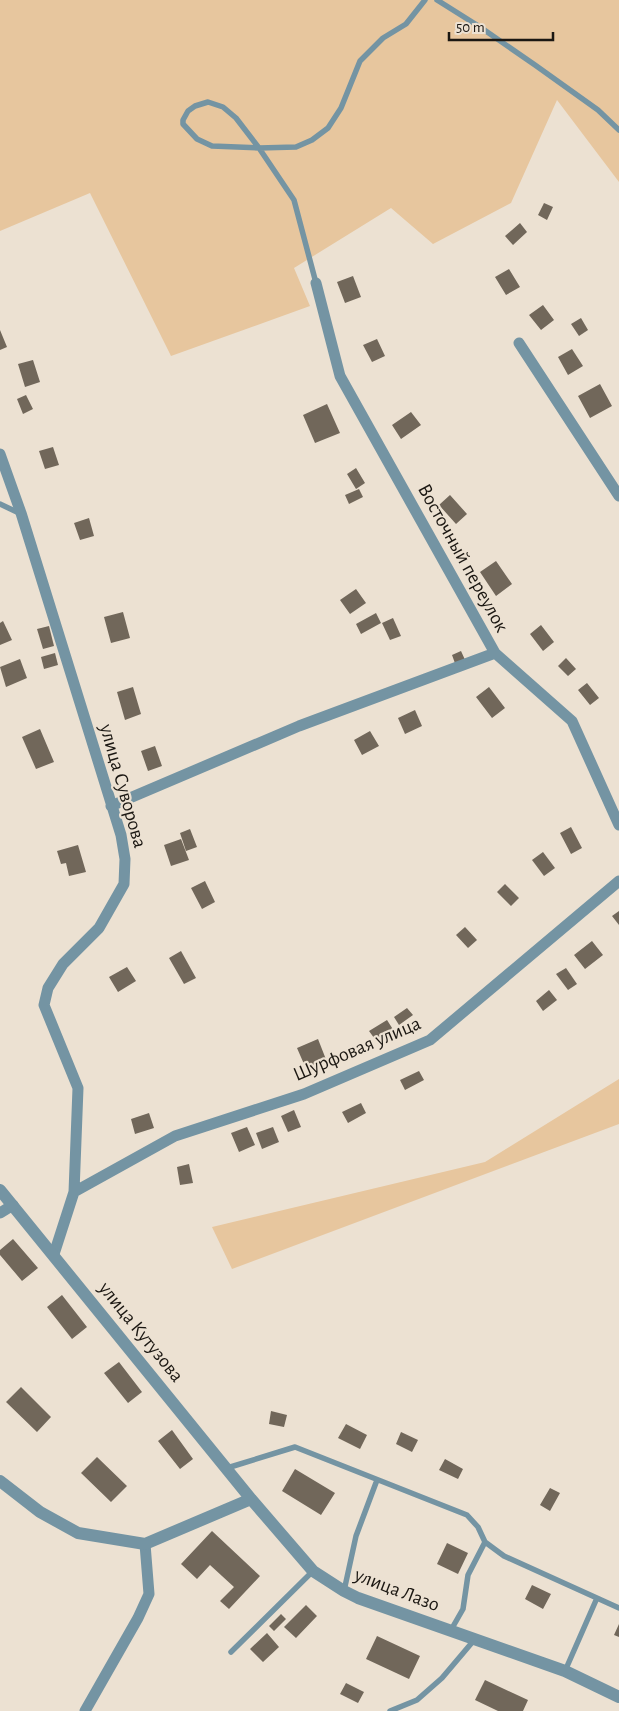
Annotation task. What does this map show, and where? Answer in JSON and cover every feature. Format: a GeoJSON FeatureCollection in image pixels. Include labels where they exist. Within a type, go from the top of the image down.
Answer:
{"type":"FeatureCollection","features":[{"type":"Feature","properties":{"kind":"street","name":"Восточный переулок"},"geometry":{"type":"LineString","coordinates":[[316,283],[340,376],[495,653],[572,721],[619,825]]}},
{"type":"Feature","properties":{"kind":"street"},"geometry":{"type":"LineString","coordinates":[[519,342],[619,496]]}},
{"type":"Feature","properties":{"kind":"street","name":"улица Суворова"},"geometry":{"type":"LineString","coordinates":[[0,454],[4,476],[21,514],[121,835],[126,859],[124,884],[99,928],[63,964],[48,988],[44,1005],[78,1088],[74,1192],[54,1254]]}},
{"type":"Feature","properties":{"kind":"street"},"geometry":{"type":"LineString","coordinates":[[112,806],[299,726],[495,653]]}},
{"type":"Feature","properties":{"kind":"street","name":"Шурфовая улица"},"geometry":{"type":"LineString","coordinates":[[74,1192],[175,1136],[304,1094],[430,1040],[619,881]]}},
{"type":"Feature","properties":{"kind":"street","name":"улица Кутузова"},"geometry":{"type":"LineString","coordinates":[[0,1190],[54,1254],[251,1499]]}},
{"type":"Feature","properties":{"kind":"street"},"geometry":{"type":"LineString","coordinates":[[0,1213],[13,1205]]}},
{"type":"Feature","properties":{"kind":"street"},"geometry":{"type":"LineString","coordinates":[[0,1482],[40,1512],[78,1533],[145,1544],[251,1499]]}},
{"type":"Feature","properties":{"kind":"street","name":"улица Лазо"},"geometry":{"type":"LineString","coordinates":[[251,1499],[313,1571],[344,1591],[358,1598],[564,1671],[619,1697]]}},
{"type":"Feature","properties":{"kind":"street"},"geometry":{"type":"LineString","coordinates":[[85,1711],[138,1618],[149,1594],[145,1544]]}},
{"type":"Feature","properties":{"kind":"lane"},"geometry":{"type":"LineString","coordinates":[[316,283],[294,200],[258,148],[236,118],[223,106],[208,102],[195,106],[188,111],[183,120],[183,124],[197,139],[212,146],[258,148],[296,147],[312,140],[328,128],[340,108],[360,61],[383,38],[406,24],[425,0]]}},
{"type":"Feature","properties":{"kind":"lane"},"geometry":{"type":"LineString","coordinates":[[437,0],[543,70],[598,110],[619,130]]}},
{"type":"Feature","properties":{"kind":"lane"},"geometry":{"type":"LineString","coordinates":[[0,504],[21,514]]}},
{"type":"Feature","properties":{"kind":"lane"},"geometry":{"type":"LineString","coordinates":[[227,1468],[296,1447],[467,1515],[478,1527],[485,1542],[504,1556],[619,1608]]}},
{"type":"Feature","properties":{"kind":"lane"},"geometry":{"type":"LineString","coordinates":[[344,1591],[356,1536],[377,1480]]}},
{"type":"Feature","properties":{"kind":"lane"},"geometry":{"type":"LineString","coordinates":[[451,1630],[463,1609],[468,1575],[485,1542]]}},
{"type":"Feature","properties":{"kind":"lane"},"geometry":{"type":"LineString","coordinates":[[231,1652],[313,1571]]}},
{"type":"Feature","properties":{"kind":"lane"},"geometry":{"type":"LineString","coordinates":[[564,1671],[597,1598]]}},
{"type":"Feature","properties":{"kind":"lane"},"geometry":{"type":"LineString","coordinates":[[390,1711],[417,1700],[442,1678],[475,1638]]}},
{"type":"Feature","properties":{"kind":"shaded area"},"geometry":{"type":"Polygon","coordinates":[[[0,0],[619,0],[619,182],[557,100],[511,203],[433,244],[391,208],[294,268],[310,306],[171,356],[90,193],[0,231],[0,0]]]}},
{"type":"Feature","properties":{"kind":"shaded area"},"geometry":{"type":"Polygon","coordinates":[[[619,1079],[619,1124],[232,1269],[212,1227],[485,1162],[619,1079]]]}},
{"type":"Feature","properties":{"kind":"building"},"geometry":{"type":"Polygon","coordinates":[[[544,203],[553,207],[547,220],[538,215],[544,203]]]}},
{"type":"Feature","properties":{"kind":"building"},"geometry":{"type":"Polygon","coordinates":[[[520,223],[527,232],[513,245],[505,236],[520,223]]]}},
{"type":"Feature","properties":{"kind":"building"},"geometry":{"type":"Polygon","coordinates":[[[509,269],[520,287],[506,295],[495,277],[509,269]]]}},
{"type":"Feature","properties":{"kind":"building"},"geometry":{"type":"Polygon","coordinates":[[[353,276],[361,297],[345,303],[337,282],[353,276]]]}},
{"type":"Feature","properties":{"kind":"building"},"geometry":{"type":"Polygon","coordinates":[[[543,305],[554,320],[541,330],[529,315],[543,305]]]}},
{"type":"Feature","properties":{"kind":"building"},"geometry":{"type":"Polygon","coordinates":[[[581,318],[588,330],[579,336],[571,324],[581,318]]]}},
{"type":"Feature","properties":{"kind":"building"},"geometry":{"type":"Polygon","coordinates":[[[0,330],[7,347],[0,350],[0,330]]]}},
{"type":"Feature","properties":{"kind":"building"},"geometry":{"type":"Polygon","coordinates":[[[377,339],[385,356],[372,362],[363,345],[377,339]]]}},
{"type":"Feature","properties":{"kind":"building"},"geometry":{"type":"Polygon","coordinates":[[[572,349],[583,366],[568,375],[558,357],[572,349]]]}},
{"type":"Feature","properties":{"kind":"building"},"geometry":{"type":"Polygon","coordinates":[[[33,360],[40,382],[25,387],[18,364],[33,360]]]}},
{"type":"Feature","properties":{"kind":"building"},"geometry":{"type":"Polygon","coordinates":[[[600,384],[612,406],[590,418],[578,396],[600,384]]]}},
{"type":"Feature","properties":{"kind":"building"},"geometry":{"type":"Polygon","coordinates":[[[26,395],[33,409],[23,414],[17,399],[26,395]]]}},
{"type":"Feature","properties":{"kind":"building"},"geometry":{"type":"Polygon","coordinates":[[[327,404],[340,433],[315,443],[303,415],[327,404]]]}},
{"type":"Feature","properties":{"kind":"building"},"geometry":{"type":"Polygon","coordinates":[[[411,412],[421,425],[401,439],[392,425],[411,412]]]}},
{"type":"Feature","properties":{"kind":"building"},"geometry":{"type":"Polygon","coordinates":[[[53,447],[59,465],[45,469],[39,451],[53,447]]]}},
{"type":"Feature","properties":{"kind":"building"},"geometry":{"type":"Polygon","coordinates":[[[356,468],[365,483],[356,489],[347,474],[356,468]]]}},
{"type":"Feature","properties":{"kind":"building"},"geometry":{"type":"Polygon","coordinates":[[[359,489],[363,497],[349,504],[345,495],[359,489]]]}},
{"type":"Feature","properties":{"kind":"building"},"geometry":{"type":"Polygon","coordinates":[[[450,495],[467,514],[456,524],[439,505],[450,495]]]}},
{"type":"Feature","properties":{"kind":"building"},"geometry":{"type":"Polygon","coordinates":[[[89,518],[94,536],[80,540],[74,523],[89,518]]]}},
{"type":"Feature","properties":{"kind":"building"},"geometry":{"type":"Polygon","coordinates":[[[496,561],[512,584],[496,596],[480,572],[496,561]]]}},
{"type":"Feature","properties":{"kind":"building"},"geometry":{"type":"Polygon","coordinates":[[[356,589],[366,603],[350,614],[340,600],[356,589]]]}},
{"type":"Feature","properties":{"kind":"building"},"geometry":{"type":"Polygon","coordinates":[[[123,612],[130,638],[111,643],[104,617],[123,612]]]}},
{"type":"Feature","properties":{"kind":"building"},"geometry":{"type":"Polygon","coordinates":[[[376,613],[381,623],[361,634],[356,624],[376,613]]]}},
{"type":"Feature","properties":{"kind":"building"},"geometry":{"type":"Polygon","coordinates":[[[393,618],[401,636],[390,640],[382,623],[393,618]]]}},
{"type":"Feature","properties":{"kind":"building"},"geometry":{"type":"Polygon","coordinates":[[[3,621],[12,640],[0,645],[0,623],[3,621]]]}},
{"type":"Feature","properties":{"kind":"building"},"geometry":{"type":"Polygon","coordinates":[[[541,625],[554,642],[543,651],[530,634],[541,625]]]}},
{"type":"Feature","properties":{"kind":"building"},"geometry":{"type":"Polygon","coordinates":[[[49,626],[54,646],[43,649],[37,629],[49,626]]]}},
{"type":"Feature","properties":{"kind":"building"},"geometry":{"type":"Polygon","coordinates":[[[461,651],[466,662],[456,666],[452,655],[461,651]]]}},
{"type":"Feature","properties":{"kind":"building"},"geometry":{"type":"Polygon","coordinates":[[[55,653],[58,665],[44,669],[41,657],[55,653]]]}},
{"type":"Feature","properties":{"kind":"building"},"geometry":{"type":"Polygon","coordinates":[[[566,658],[576,669],[568,676],[558,666],[566,658]]]}},
{"type":"Feature","properties":{"kind":"building"},"geometry":{"type":"Polygon","coordinates":[[[20,659],[27,678],[6,687],[0,667],[20,659]]]}},
{"type":"Feature","properties":{"kind":"building"},"geometry":{"type":"Polygon","coordinates":[[[587,683],[599,698],[590,705],[578,690],[587,683]]]}},
{"type":"Feature","properties":{"kind":"building"},"geometry":{"type":"Polygon","coordinates":[[[133,687],[141,714],[125,720],[117,692],[133,687]]]}},
{"type":"Feature","properties":{"kind":"building"},"geometry":{"type":"Polygon","coordinates":[[[489,687],[505,708],[492,718],[476,697],[489,687]]]}},
{"type":"Feature","properties":{"kind":"building"},"geometry":{"type":"Polygon","coordinates":[[[415,710],[422,726],[405,734],[398,718],[415,710]]]}},
{"type":"Feature","properties":{"kind":"building"},"geometry":{"type":"Polygon","coordinates":[[[40,729],[54,762],[36,769],[22,737],[40,729]]]}},
{"type":"Feature","properties":{"kind":"building"},"geometry":{"type":"Polygon","coordinates":[[[370,731],[379,746],[362,755],[354,740],[370,731]]]}},
{"type":"Feature","properties":{"kind":"building"},"geometry":{"type":"Polygon","coordinates":[[[155,746],[162,766],[148,771],[141,751],[155,746]]]}},
{"type":"Feature","properties":{"kind":"building"},"geometry":{"type":"Polygon","coordinates":[[[571,827],[582,848],[571,854],[560,833],[571,827]]]}},
{"type":"Feature","properties":{"kind":"building"},"geometry":{"type":"Polygon","coordinates":[[[190,829],[197,847],[186,851],[180,833],[190,829]]]}},
{"type":"Feature","properties":{"kind":"building"},"geometry":{"type":"Polygon","coordinates":[[[181,839],[189,860],[171,866],[164,845],[181,839]]]}},
{"type":"Feature","properties":{"kind":"building"},"geometry":{"type":"Polygon","coordinates":[[[78,845],[86,872],[69,876],[66,863],[61,864],[57,851],[78,845]]]}},
{"type":"Feature","properties":{"kind":"building"},"geometry":{"type":"Polygon","coordinates":[[[543,852],[555,868],[544,876],[532,860],[543,852]]]}},
{"type":"Feature","properties":{"kind":"building"},"geometry":{"type":"Polygon","coordinates":[[[205,881],[215,902],[202,909],[191,888],[205,881]]]}},
{"type":"Feature","properties":{"kind":"building"},"geometry":{"type":"Polygon","coordinates":[[[505,884],[519,898],[511,906],[497,892],[505,884]]]}},
{"type":"Feature","properties":{"kind":"building"},"geometry":{"type":"Polygon","coordinates":[[[619,911],[619,925],[612,916],[619,911]]]}},
{"type":"Feature","properties":{"kind":"building"},"geometry":{"type":"Polygon","coordinates":[[[465,927],[477,940],[468,948],[456,935],[465,927]]]}},
{"type":"Feature","properties":{"kind":"building"},"geometry":{"type":"Polygon","coordinates":[[[592,941],[603,955],[585,969],[574,955],[592,941]]]}},
{"type":"Feature","properties":{"kind":"building"},"geometry":{"type":"Polygon","coordinates":[[[181,951],[196,978],[184,984],[169,958],[181,951]]]}},
{"type":"Feature","properties":{"kind":"building"},"geometry":{"type":"Polygon","coordinates":[[[127,967],[136,981],[118,992],[109,977],[127,967]]]}},
{"type":"Feature","properties":{"kind":"building"},"geometry":{"type":"Polygon","coordinates":[[[566,968],[577,984],[568,990],[556,974],[566,968]]]}},
{"type":"Feature","properties":{"kind":"building"},"geometry":{"type":"Polygon","coordinates":[[[549,990],[557,1000],[543,1011],[536,1001],[549,990]]]}},
{"type":"Feature","properties":{"kind":"building"},"geometry":{"type":"Polygon","coordinates":[[[407,1008],[413,1015],[399,1025],[394,1017],[407,1008]]]}},
{"type":"Feature","properties":{"kind":"building"},"geometry":{"type":"Polygon","coordinates":[[[387,1020],[394,1031],[377,1042],[369,1031],[387,1020]]]}},
{"type":"Feature","properties":{"kind":"building"},"geometry":{"type":"Polygon","coordinates":[[[318,1039],[327,1062],[307,1071],[297,1048],[318,1039]]]}},
{"type":"Feature","properties":{"kind":"building"},"geometry":{"type":"Polygon","coordinates":[[[419,1071],[424,1080],[405,1090],[400,1080],[419,1071]]]}},
{"type":"Feature","properties":{"kind":"building"},"geometry":{"type":"Polygon","coordinates":[[[361,1103],[366,1113],[348,1123],[342,1112],[361,1103]]]}},
{"type":"Feature","properties":{"kind":"building"},"geometry":{"type":"Polygon","coordinates":[[[294,1110],[301,1127],[288,1132],[281,1116],[294,1110]]]}},
{"type":"Feature","properties":{"kind":"building"},"geometry":{"type":"Polygon","coordinates":[[[149,1113],[154,1128],[135,1134],[131,1119],[149,1113]]]}},
{"type":"Feature","properties":{"kind":"building"},"geometry":{"type":"Polygon","coordinates":[[[247,1127],[255,1145],[239,1152],[231,1133],[247,1127]]]}},
{"type":"Feature","properties":{"kind":"building"},"geometry":{"type":"Polygon","coordinates":[[[273,1127],[279,1142],[262,1149],[256,1133],[273,1127]]]}},
{"type":"Feature","properties":{"kind":"building"},"geometry":{"type":"Polygon","coordinates":[[[189,1164],[193,1183],[180,1185],[177,1167],[189,1164]]]}},
{"type":"Feature","properties":{"kind":"building"},"geometry":{"type":"Polygon","coordinates":[[[13,1239],[38,1268],[22,1281],[0,1255],[0,1250],[13,1239]]]}},
{"type":"Feature","properties":{"kind":"building"},"geometry":{"type":"Polygon","coordinates":[[[62,1295],[87,1327],[72,1339],[47,1307],[62,1295]]]}},
{"type":"Feature","properties":{"kind":"building"},"geometry":{"type":"Polygon","coordinates":[[[119,1362],[142,1392],[128,1403],[104,1373],[119,1362]]]}},
{"type":"Feature","properties":{"kind":"building"},"geometry":{"type":"Polygon","coordinates":[[[21,1387],[51,1417],[37,1432],[6,1402],[21,1387]]]}},
{"type":"Feature","properties":{"kind":"building"},"geometry":{"type":"Polygon","coordinates":[[[271,1411],[287,1415],[284,1427],[269,1424],[271,1411]]]}},
{"type":"Feature","properties":{"kind":"building"},"geometry":{"type":"Polygon","coordinates":[[[346,1424],[367,1435],[360,1449],[338,1438],[346,1424]]]}},
{"type":"Feature","properties":{"kind":"building"},"geometry":{"type":"Polygon","coordinates":[[[172,1430],[193,1459],[180,1469],[158,1441],[172,1430]]]}},
{"type":"Feature","properties":{"kind":"building"},"geometry":{"type":"Polygon","coordinates":[[[401,1432],[418,1440],[412,1452],[396,1444],[401,1432]]]}},
{"type":"Feature","properties":{"kind":"building"},"geometry":{"type":"Polygon","coordinates":[[[97,1457],[127,1486],[111,1502],[81,1473],[97,1457]]]}},
{"type":"Feature","properties":{"kind":"building"},"geometry":{"type":"Polygon","coordinates":[[[445,1459],[463,1469],[458,1479],[439,1470],[445,1459]]]}},
{"type":"Feature","properties":{"kind":"building"},"geometry":{"type":"Polygon","coordinates":[[[295,1469],[335,1493],[321,1515],[282,1491],[295,1469]]]}},
{"type":"Feature","properties":{"kind":"building"},"geometry":{"type":"Polygon","coordinates":[[[550,1488],[560,1493],[550,1511],[540,1505],[550,1488]]]}},
{"type":"Feature","properties":{"kind":"building"},"geometry":{"type":"Polygon","coordinates":[[[212,1531],[260,1576],[229,1609],[220,1601],[234,1587],[210,1565],[197,1579],[181,1564],[212,1531]]]}},
{"type":"Feature","properties":{"kind":"building"},"geometry":{"type":"Polygon","coordinates":[[[447,1543],[468,1553],[458,1574],[437,1564],[447,1543]]]}},
{"type":"Feature","properties":{"kind":"building"},"geometry":{"type":"Polygon","coordinates":[[[532,1585],[551,1594],[543,1609],[525,1599],[532,1585]]]}},
{"type":"Feature","properties":{"kind":"building"},"geometry":{"type":"Polygon","coordinates":[[[306,1605],[317,1616],[296,1638],[284,1627],[306,1605]]]}},
{"type":"Feature","properties":{"kind":"building"},"geometry":{"type":"Polygon","coordinates":[[[281,1614],[286,1619],[274,1631],[269,1626],[281,1614]]]}},
{"type":"Feature","properties":{"kind":"building"},"geometry":{"type":"Polygon","coordinates":[[[619,1624],[619,1637],[614,1635],[619,1624]]]}},
{"type":"Feature","properties":{"kind":"building"},"geometry":{"type":"Polygon","coordinates":[[[267,1633],[279,1647],[263,1662],[250,1649],[267,1633]]]}},
{"type":"Feature","properties":{"kind":"building"},"geometry":{"type":"Polygon","coordinates":[[[377,1636],[420,1656],[409,1679],[366,1659],[377,1636]]]}},
{"type":"Feature","properties":{"kind":"building"},"geometry":{"type":"Polygon","coordinates":[[[485,1680],[528,1700],[523,1711],[498,1711],[475,1700],[485,1680]]]}},
{"type":"Feature","properties":{"kind":"building"},"geometry":{"type":"Polygon","coordinates":[[[346,1683],[364,1692],[358,1703],[340,1694],[346,1683]]]}}]}
